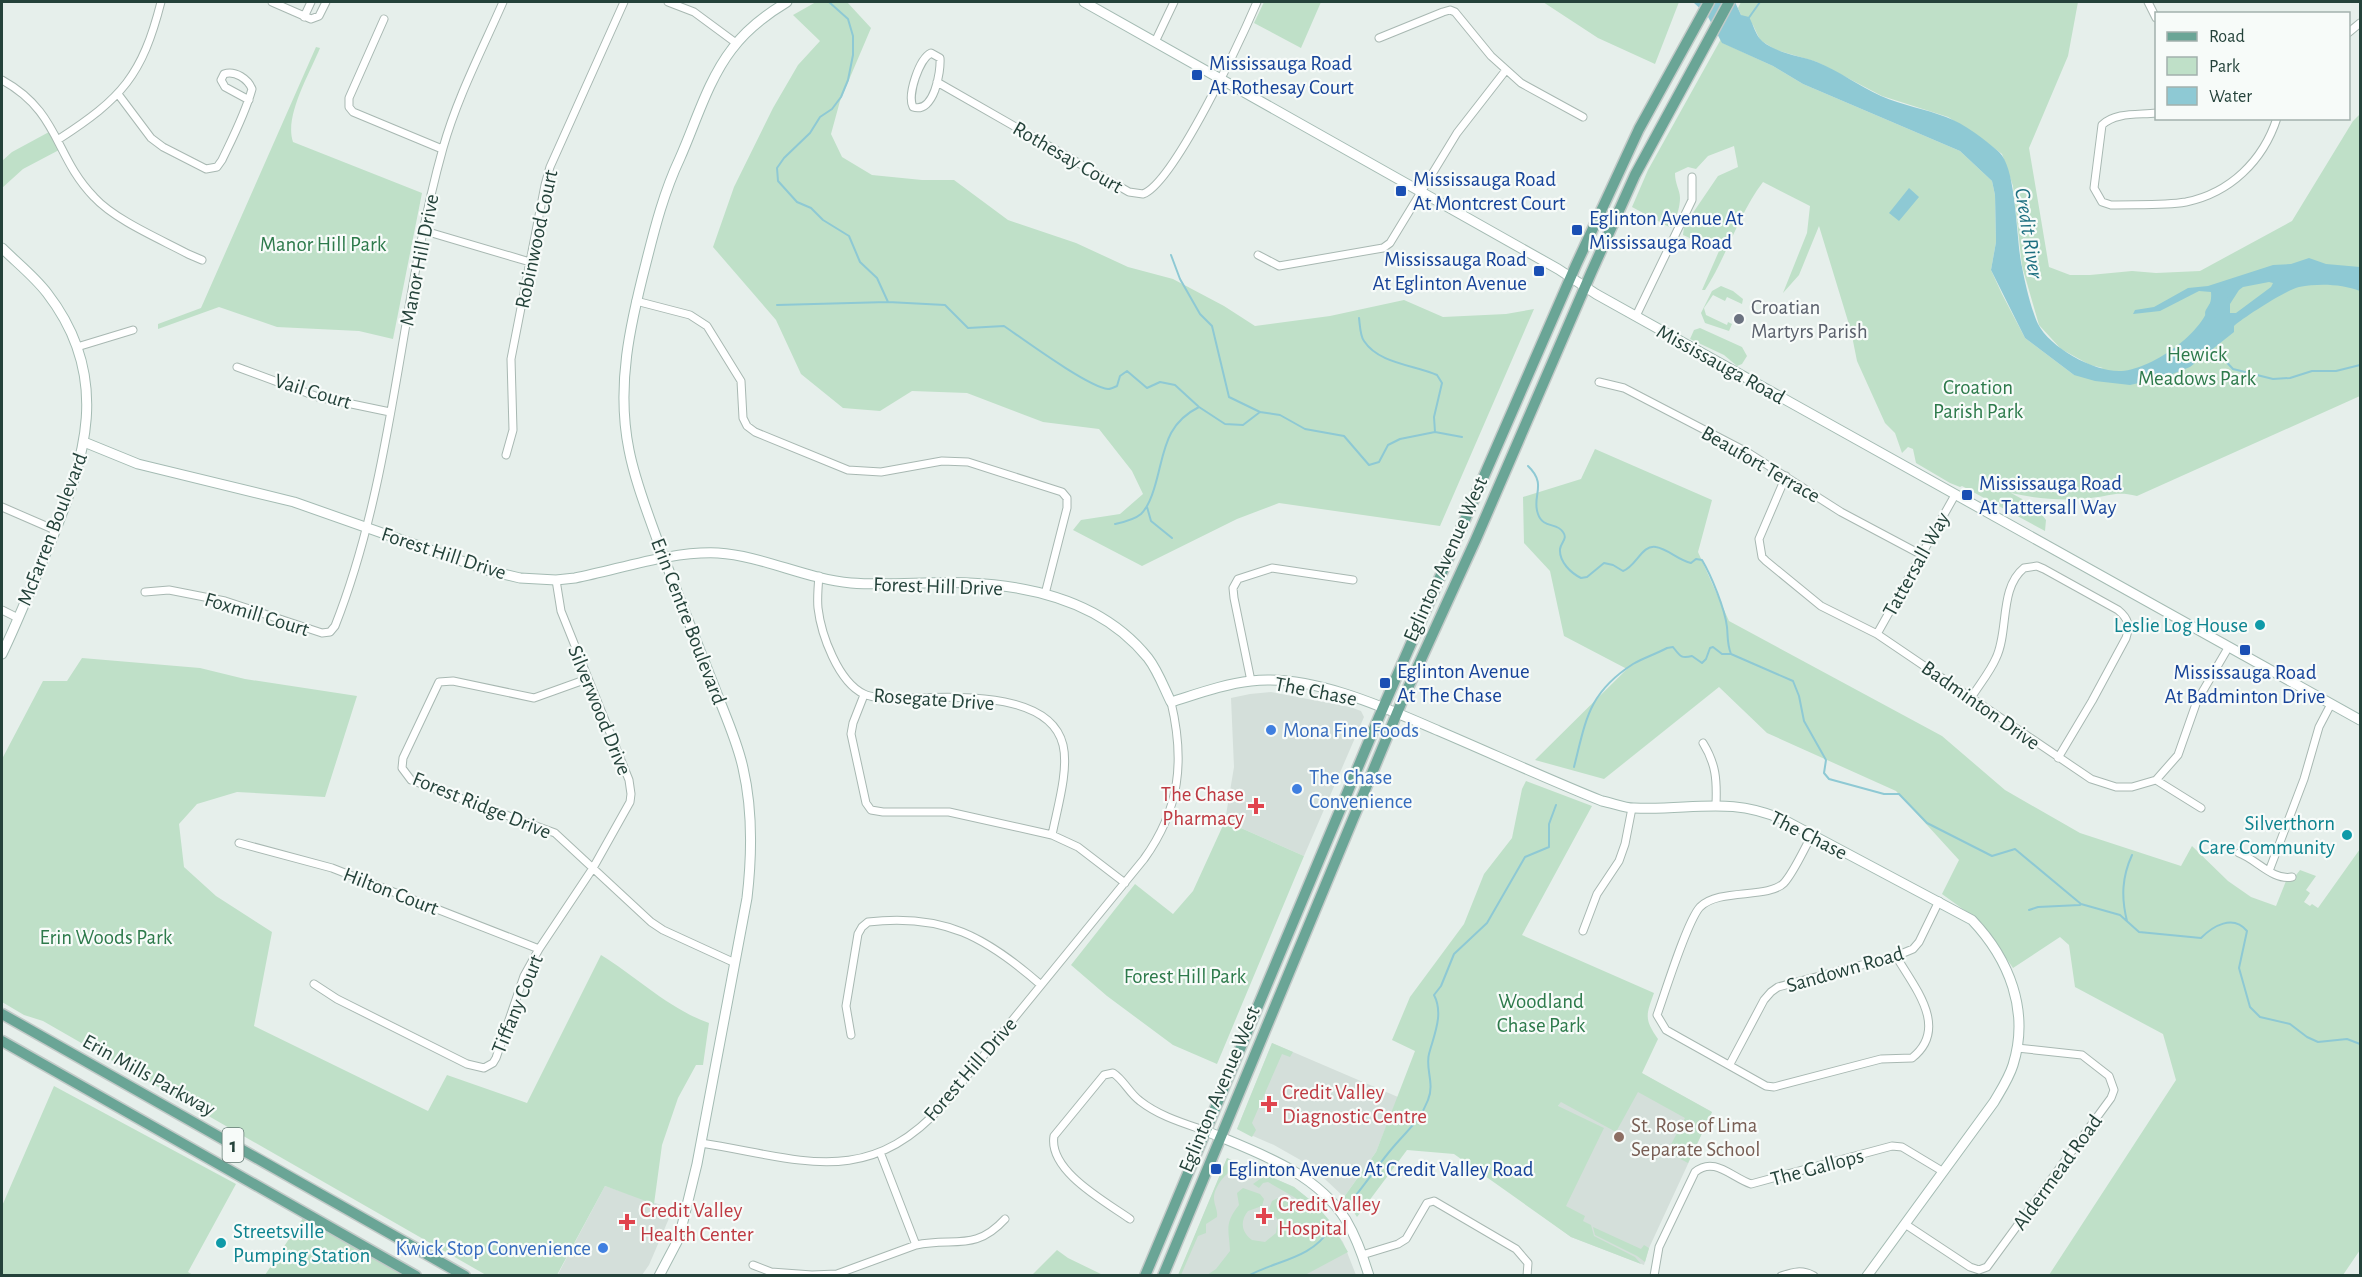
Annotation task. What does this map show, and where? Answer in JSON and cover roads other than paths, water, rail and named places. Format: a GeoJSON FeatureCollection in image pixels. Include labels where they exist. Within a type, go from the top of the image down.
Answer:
{"type":"FeatureCollection","features":[{"type":"Feature","properties":{"kind":"main road","name":"Eglinton Avenue West"},"geometry":{"type":"LineString","coordinates":[[1145,1275],[1383,707],[1571,278],[1639,129],[1709,2]]}},
{"type":"Feature","properties":{"kind":"main road","name":"Eglinton Avenue West"},"geometry":{"type":"LineString","coordinates":[[1163,1275],[1398,713],[1585,287],[1635,176],[1729,2]]}},
{"type":"Feature","properties":{"kind":"main road","name":"Erin Mills Parkway"},"geometry":{"type":"LineString","coordinates":[[2,1014],[465,1275]]}},
{"type":"Feature","properties":{"kind":"main road","name":"Erin Mills Parkway"},"geometry":{"type":"LineString","coordinates":[[2,1041],[416,1275]]}},
{"type":"Feature","properties":{"kind":"street"},"geometry":{"type":"LineString","coordinates":[[59,140],[106,106],[118,94],[141,62],[153,33],[161,2]]}},
{"type":"Feature","properties":{"kind":"street"},"geometry":{"type":"LineString","coordinates":[[272,2],[304,17],[316,18],[326,2]]}},
{"type":"Feature","properties":{"kind":"street"},"geometry":{"type":"LineString","coordinates":[[304,17],[311,2]]}},
{"type":"Feature","properties":{"kind":"street","name":"Manor Hill Drive"},"geometry":{"type":"LineString","coordinates":[[368,528],[424,231],[442,150],[457,107],[503,2]]}},
{"type":"Feature","properties":{"kind":"street","name":"Robinwood Court"},"geometry":{"type":"LineString","coordinates":[[506,455],[513,430],[511,359],[550,167],[624,2]]}},
{"type":"Feature","properties":{"kind":"street"},"geometry":{"type":"LineString","coordinates":[[668,2],[694,12],[736,44]]}},
{"type":"Feature","properties":{"kind":"street","name":"Erin Centre Boulevard"},"geometry":{"type":"LineString","coordinates":[[659,1275],[679,1238],[701,1143],[747,898],[751,863],[748,793],[743,766],[639,491],[626,431],[624,366],[629,331],[660,208],[669,182],[719,70],[736,44],[764,17],[787,2]]}},
{"type":"Feature","properties":{"kind":"street","name":"Mississauga Road"},"geometry":{"type":"LineString","coordinates":[[1084,2],[1096,4],[1220,80],[1636,316],[2228,648],[2361,720]]}},
{"type":"Feature","properties":{"kind":"street"},"geometry":{"type":"LineString","coordinates":[[1155,42],[1174,2]]}},
{"type":"Feature","properties":{"kind":"street"},"geometry":{"type":"LineString","coordinates":[[1220,80],[1256,2]]}},
{"type":"Feature","properties":{"kind":"street"},"geometry":{"type":"LineString","coordinates":[[1379,38],[1450,10],[1455,12],[1491,56],[1521,83],[1583,117]]}},
{"type":"Feature","properties":{"kind":"street"},"geometry":{"type":"LineString","coordinates":[[384,19],[349,98],[350,107],[353,112],[442,150]]}},
{"type":"Feature","properties":{"kind":"street"},"geometry":{"type":"LineString","coordinates":[[931,53],[940,58],[941,67],[937,82],[930,101],[919,109],[913,107],[910,101],[919,69],[925,56],[931,53]]}},
{"type":"Feature","properties":{"kind":"street"},"geometry":{"type":"LineString","coordinates":[[1258,255],[1279,266],[1383,248],[1395,237],[1422,193],[1434,168],[1457,133],[1506,70]]}},
{"type":"Feature","properties":{"kind":"street"},"geometry":{"type":"LineString","coordinates":[[118,94],[157,143],[206,169],[217,167],[222,160],[249,100],[252,89],[249,82],[232,73],[224,74],[221,80],[225,87],[249,100]]}},
{"type":"Feature","properties":{"kind":"street"},"geometry":{"type":"LineString","coordinates":[[2,80],[30,99],[49,123],[81,181],[102,206],[202,260]]}},
{"type":"Feature","properties":{"kind":"street","name":"Rothesay Court"},"geometry":{"type":"LineString","coordinates":[[937,82],[1129,192],[1139,195],[1151,189],[1184,145],[1220,80]]}},
{"type":"Feature","properties":{"kind":"street"},"geometry":{"type":"LineString","coordinates":[[2155,113],[2108,119],[2102,125],[2094,188],[2102,202],[2112,205],[2171,204],[2186,202],[2209,194],[2247,171],[2255,162],[2276,120]]}},
{"type":"Feature","properties":{"kind":"street"},"geometry":{"type":"LineString","coordinates":[[1636,316],[1692,200],[1692,177]]}},
{"type":"Feature","properties":{"kind":"street"},"geometry":{"type":"LineString","coordinates":[[424,231],[530,262]]}},
{"type":"Feature","properties":{"kind":"street","name":"McFarren Boulevard"},"geometry":{"type":"LineString","coordinates":[[2,250],[46,292],[65,321],[77,347],[87,393],[84,442],[74,479],[55,530],[2,654]]}},
{"type":"Feature","properties":{"kind":"street"},"geometry":{"type":"LineString","coordinates":[[636,301],[690,315],[707,326],[741,381],[743,418],[747,426],[755,432],[855,471],[881,472],[942,461],[968,462],[1062,492],[1067,498],[1067,508],[1045,594]]}},
{"type":"Feature","properties":{"kind":"street"},"geometry":{"type":"LineString","coordinates":[[77,347],[133,330]]}},
{"type":"Feature","properties":{"kind":"street","name":"Vail Court"},"geometry":{"type":"LineString","coordinates":[[237,367],[318,397],[390,411]]}},
{"type":"Feature","properties":{"kind":"street","name":"Beaufort Terrace"},"geometry":{"type":"LineString","coordinates":[[1599,382],[1624,388],[1747,452],[1841,512],[1920,554]]}},
{"type":"Feature","properties":{"kind":"street","name":"Forest Hill Drive"},"geometry":{"type":"LineString","coordinates":[[84,442],[124,460],[268,494],[490,571],[520,578],[556,580],[606,572],[686,554],[719,553],[858,583],[970,583],[1045,594],[1095,612],[1123,632],[1149,659],[1171,702],[1179,740],[1176,792],[1168,818],[1159,837],[1125,883],[934,1115],[912,1134],[880,1152],[834,1163],[815,1163],[701,1143]]}},
{"type":"Feature","properties":{"kind":"street","name":"Badminton Drive"},"geometry":{"type":"LineString","coordinates":[[1786,476],[1759,539],[1762,557],[1821,606],[1877,634],[2091,779],[2116,787],[2132,787],[2156,780]]}},
{"type":"Feature","properties":{"kind":"street","name":"Tattersall Way"},"geometry":{"type":"LineString","coordinates":[[1877,634],[1955,495]]}},
{"type":"Feature","properties":{"kind":"street"},"geometry":{"type":"LineString","coordinates":[[2,507],[55,530]]}},
{"type":"Feature","properties":{"kind":"street","name":"Foxmill Court"},"geometry":{"type":"LineString","coordinates":[[145,592],[169,590],[225,601],[316,632],[327,633],[335,626],[368,528]]}},
{"type":"Feature","properties":{"kind":"street"},"geometry":{"type":"LineString","coordinates":[[1971,698],[1996,658],[2004,637],[2008,601],[2013,585],[2024,568],[2037,566],[2044,569],[2118,610],[2125,615],[2128,622],[2126,639],[2058,758]]}},
{"type":"Feature","properties":{"kind":"street"},"geometry":{"type":"LineString","coordinates":[[1251,681],[1234,598],[1233,588],[1238,579],[1272,568],[1353,580]]}},
{"type":"Feature","properties":{"kind":"street","name":"Rosegate Drive"},"geometry":{"type":"LineString","coordinates":[[819,576],[819,615],[833,659],[846,679],[864,694],[901,698],[974,698],[1026,707],[1048,718],[1058,732],[1064,755],[1052,835]]}},
{"type":"Feature","properties":{"kind":"street","name":"Silverwood Drive"},"geometry":{"type":"LineString","coordinates":[[556,580],[561,611],[628,780],[631,794],[630,802],[593,868]]}},
{"type":"Feature","properties":{"kind":"street"},"geometry":{"type":"LineString","coordinates":[[2,610],[18,618]]}},
{"type":"Feature","properties":{"kind":"street"},"geometry":{"type":"LineString","coordinates":[[2200,808],[2156,780],[2178,755],[2197,701],[2228,648]]}},
{"type":"Feature","properties":{"kind":"street","name":"Forest Ridge Drive"},"geometry":{"type":"LineString","coordinates":[[587,679],[534,698],[453,681],[439,682],[403,758],[402,768],[411,780],[555,833],[663,930],[735,963]]}},
{"type":"Feature","properties":{"kind":"street","name":"The Chase"},"geometry":{"type":"LineString","coordinates":[[1171,702],[1251,681],[1286,682],[1349,694],[1584,794],[1632,808],[1716,804],[1769,813],[1972,920],[1994,944],[2006,966],[2014,989],[2018,1010],[2017,1048],[2013,1066],[1994,1102],[1867,1275]]}},
{"type":"Feature","properties":{"kind":"street"},"geometry":{"type":"LineString","coordinates":[[864,694],[851,734],[865,798],[871,810],[949,812],[1052,835],[1078,847],[1125,883]]}},
{"type":"Feature","properties":{"kind":"street"},"geometry":{"type":"LineString","coordinates":[[2269,871],[2304,779],[2319,727],[2331,704]]}},
{"type":"Feature","properties":{"kind":"street"},"geometry":{"type":"LineString","coordinates":[[1703,743],[1712,757],[1717,777],[1716,804]]}},
{"type":"Feature","properties":{"kind":"street"},"geometry":{"type":"LineString","coordinates":[[1582,931],[1598,894],[1619,861],[1632,808]]}},
{"type":"Feature","properties":{"kind":"street"},"geometry":{"type":"LineString","coordinates":[[1812,835],[1784,883],[1769,889],[1715,899],[1699,908],[1694,915],[1658,1015],[1666,1030],[1767,1086],[1774,1087],[1881,1059],[1912,1058],[1925,1044],[1929,1035],[1929,1019],[1926,1008],[1896,956]]}},
{"type":"Feature","properties":{"kind":"street","name":"Hilton Court"},"geometry":{"type":"LineString","coordinates":[[239,843],[332,868],[539,949]]}},
{"type":"Feature","properties":{"kind":"street"},"geometry":{"type":"LineString","coordinates":[[2239,853],[2252,858],[2269,871],[2282,877],[2292,877]]}},
{"type":"Feature","properties":{"kind":"street","name":"Tiffany Court"},"geometry":{"type":"LineString","coordinates":[[314,984],[337,999],[421,1042],[467,1064],[484,1068],[496,1058],[524,976],[539,949],[593,868]]}},
{"type":"Feature","properties":{"kind":"street","name":"Sandown Road"},"geometry":{"type":"LineString","coordinates":[[1730,1064],[1764,1000],[1771,992],[1778,987],[1896,956],[1913,949],[1919,942],[1939,901]]}},
{"type":"Feature","properties":{"kind":"street"},"geometry":{"type":"LineString","coordinates":[[851,1035],[846,1006],[858,934],[868,922],[927,922],[973,935],[1010,958],[1041,985]]}},
{"type":"Feature","properties":{"kind":"street","name":"Aldermead Road"},"geometry":{"type":"LineString","coordinates":[[1905,1224],[1970,1267],[1979,1270],[1988,1267],[2111,1098],[2114,1090],[2109,1076],[2082,1055],[2017,1048]]}},
{"type":"Feature","properties":{"kind":"street"},"geometry":{"type":"LineString","coordinates":[[1130,1219],[1071,1176],[1062,1165],[1053,1147],[1054,1136],[1104,1076],[1113,1073],[1121,1078],[1138,1100],[1158,1113],[1276,1161],[1320,1191],[1335,1205],[1346,1220],[1369,1275]]}},
{"type":"Feature","properties":{"kind":"street","name":"The Gallops"},"geometry":{"type":"LineString","coordinates":[[1654,1275],[1659,1247],[1695,1172],[1703,1166],[1712,1165],[1751,1184],[1892,1146],[1902,1147],[1942,1171]]}},
{"type":"Feature","properties":{"kind":"street"},"geometry":{"type":"LineString","coordinates":[[880,1152],[916,1245]]}},
{"type":"Feature","properties":{"kind":"street"},"geometry":{"type":"LineString","coordinates":[[1362,1255],[1398,1244],[1406,1239],[1427,1203],[1434,1201],[1516,1249],[1528,1263],[1527,1275]]}},
{"type":"Feature","properties":{"kind":"street"},"geometry":{"type":"LineString","coordinates":[[753,1265],[771,1272],[826,1275],[850,1270],[928,1242],[978,1240],[996,1229],[1005,1219]]}},
{"type":"Feature","properties":{"kind":"street"},"geometry":{"type":"LineString","coordinates":[[1781,1275],[1797,1271],[1814,1275]]}},
{"type":"Feature","properties":{"kind":"water","name":"Credit River"},"geometry":{"type":"Polygon","coordinates":[[[1693,2],[1735,2],[1741,15],[1749,17],[1758,36],[1768,45],[1781,52],[1825,66],[1881,96],[1953,120],[1974,132],[1999,152],[2005,161],[2013,189],[2020,256],[2035,318],[2053,342],[2087,363],[2111,371],[2122,371],[2150,363],[2180,344],[2193,332],[2210,305],[2211,292],[2199,291],[2160,311],[2133,314],[2135,310],[2154,307],[2188,288],[2208,286],[2273,265],[2291,264],[2309,258],[2326,264],[2360,267],[2360,291],[2330,285],[2293,289],[2265,304],[2239,322],[2234,326],[2234,332],[2190,367],[2165,377],[2130,385],[2095,381],[2074,375],[2025,338],[1991,270],[1996,242],[1995,195],[1992,181],[1960,151],[1803,84],[1773,66],[1722,43],[1707,15],[1693,2]],[[2273,283],[2243,287],[2230,304],[2230,313],[2236,313],[2271,287],[2273,283]]]}},
{"type":"Feature","properties":{"kind":"water"},"geometry":{"type":"Polygon","coordinates":[[[1909,188],[1919,197],[1899,221],[1889,213],[1909,188]]]}},
{"type":"Feature","properties":{"kind":"waterway"},"geometry":{"type":"LineString","coordinates":[[829,2],[848,19],[853,36],[853,55],[848,80],[841,97],[832,109],[820,117],[810,133],[777,168],[778,181],[797,202],[811,208],[823,220],[849,236],[860,262],[877,278],[888,302],[945,305],[968,328],[1004,326],[1071,372],[1108,389],[1117,386],[1120,376],[1127,371],[1147,388],[1160,382],[1175,385],[1199,407],[1225,424],[1243,425],[1260,412],[1280,415],[1305,429],[1344,436],[1369,465],[1379,462],[1388,445],[1400,439],[1435,432],[1462,437]]}},
{"type":"Feature","properties":{"kind":"waterway"},"geometry":{"type":"LineString","coordinates":[[1748,19],[1760,2]]}},
{"type":"Feature","properties":{"kind":"waterway"},"geometry":{"type":"LineString","coordinates":[[1171,255],[1180,279],[1200,314],[1212,326],[1229,397],[1260,412]]}},
{"type":"Feature","properties":{"kind":"waterway","name":"Credit River"},"geometry":{"type":"LineString","coordinates":[[2211,313],[2223,293],[2236,284]]}},
{"type":"Feature","properties":{"kind":"waterway"},"geometry":{"type":"LineString","coordinates":[[777,305],[888,302]]}},
{"type":"Feature","properties":{"kind":"waterway"},"geometry":{"type":"LineString","coordinates":[[1359,318],[1363,339],[1379,355],[1437,375],[1442,383],[1434,417],[1435,432]]}},
{"type":"Feature","properties":{"kind":"waterway"},"geometry":{"type":"LineString","coordinates":[[2206,352],[2220,355],[2233,369],[2273,379],[2290,378],[2312,371],[2336,371],[2360,365]]}},
{"type":"Feature","properties":{"kind":"waterway"},"geometry":{"type":"LineString","coordinates":[[1115,524],[1135,518],[1146,509],[1172,432],[1178,422],[1199,407]]}},
{"type":"Feature","properties":{"kind":"waterway"},"geometry":{"type":"LineString","coordinates":[[1528,466],[1537,479],[1536,508],[1540,519],[1563,532],[1565,539],[1560,549],[1561,558],[1570,570],[1581,578],[1587,577],[1604,563],[1623,571],[1628,569],[1643,552],[1651,547],[1660,548],[1691,563],[1696,559],[1702,560],[1724,611],[1731,654],[1793,681],[1799,696],[1804,721],[1826,760],[1824,773],[1829,779],[1884,794],[1899,794],[1927,823],[1992,856],[2015,849],[2081,904],[2120,915],[2139,932],[2201,938],[2217,926],[2236,923],[2247,931],[2239,968],[2250,1007],[2260,1017],[2290,1024],[2318,1042],[2347,1039],[2360,1044]]}},
{"type":"Feature","properties":{"kind":"waterway"},"geometry":{"type":"LineString","coordinates":[[1147,507],[1151,521],[1172,538]]}},
{"type":"Feature","properties":{"kind":"waterway"},"geometry":{"type":"LineString","coordinates":[[1574,767],[1591,709],[1606,686],[1633,664],[1673,647],[1681,656],[1692,656],[1702,663],[1710,648],[1713,647],[1722,654],[1731,654]]}},
{"type":"Feature","properties":{"kind":"waterway"},"geometry":{"type":"LineString","coordinates":[[1352,1200],[1418,1119],[1428,1100],[1431,1088],[1428,1059],[1438,1017],[1434,995],[1441,986],[1454,954],[1487,923],[1525,857],[1549,847],[1549,824],[1556,805]]}},
{"type":"Feature","properties":{"kind":"waterway"},"geometry":{"type":"LineString","coordinates":[[2127,921],[2124,887],[2126,871],[2132,855]]}},
{"type":"Feature","properties":{"kind":"waterway"},"geometry":{"type":"LineString","coordinates":[[2029,910],[2038,907],[2080,905]]}},
{"type":"Feature","properties":{"kind":"waterway"},"geometry":{"type":"LineString","coordinates":[[1248,1276],[1303,1253],[1313,1247],[1330,1229]]}},
{"type":"Feature","properties":{"kind":"place","name":"Mississauga Road At Rothesay Court"},"geometry":{"type":"Point","coordinates":[1197,75]}},
{"type":"Feature","properties":{"kind":"place","name":"Mississauga Road At Montcrest Court"},"geometry":{"type":"Point","coordinates":[1401,191]}},
{"type":"Feature","properties":{"kind":"place","name":"Eglinton Avenue At Mississauga Road"},"geometry":{"type":"Point","coordinates":[1577,230]}},
{"type":"Feature","properties":{"kind":"place","name":"Mississauga Road At Eglinton Avenue"},"geometry":{"type":"Point","coordinates":[1539,271]}},
{"type":"Feature","properties":{"kind":"place","name":"Croatian Martyrs Parish"},"geometry":{"type":"Point","coordinates":[1739,319]}},
{"type":"Feature","properties":{"kind":"place","name":"Mississauga Road At Tattersall Way"},"geometry":{"type":"Point","coordinates":[1967,495]}},
{"type":"Feature","properties":{"kind":"place","name":"Leslie Log House"},"geometry":{"type":"Point","coordinates":[2260,625]}},
{"type":"Feature","properties":{"kind":"place","name":"Mississauga Road At Badminton Drive"},"geometry":{"type":"Point","coordinates":[2245,650]}},
{"type":"Feature","properties":{"kind":"place","name":"Eglinton Avenue At The Chase"},"geometry":{"type":"Point","coordinates":[1385,683]}},
{"type":"Feature","properties":{"kind":"place","name":"Mona Fine Foods"},"geometry":{"type":"Point","coordinates":[1271,730]}},
{"type":"Feature","properties":{"kind":"place","name":"The Chase Convenience"},"geometry":{"type":"Point","coordinates":[1297,789]}},
{"type":"Feature","properties":{"kind":"place","name":"The Chase Pharmacy"},"geometry":{"type":"Point","coordinates":[1256,806]}},
{"type":"Feature","properties":{"kind":"place","name":"Silverthorn Care Community"},"geometry":{"type":"Point","coordinates":[2347,835]}},
{"type":"Feature","properties":{"kind":"place","name":"Credit Valley Diagnostic Centre"},"geometry":{"type":"Point","coordinates":[1269,1104]}},
{"type":"Feature","properties":{"kind":"place","name":"St. Rose of Lima Separate School"},"geometry":{"type":"Point","coordinates":[1619,1137]}},
{"type":"Feature","properties":{"kind":"place","name":"Eglinton Avenue At Credit Valley Road"},"geometry":{"type":"Point","coordinates":[1216,1169]}},
{"type":"Feature","properties":{"kind":"place","name":"Credit Valley Hospital"},"geometry":{"type":"Point","coordinates":[1264,1216]}},
{"type":"Feature","properties":{"kind":"place","name":"Credit Valley Health Center"},"geometry":{"type":"Point","coordinates":[627,1222]}},
{"type":"Feature","properties":{"kind":"place","name":"Streetsville Pumping Station"},"geometry":{"type":"Point","coordinates":[221,1243]}},
{"type":"Feature","properties":{"kind":"place","name":"Kwick Stop Convenience"},"geometry":{"type":"Point","coordinates":[603,1248]}},
{"type":"Feature","properties":{"kind":"park label","name":"Manor Hill Park"},"geometry":{"type":"Point","coordinates":[323,244]}},
{"type":"Feature","properties":{"kind":"park label","name":"Hewick Meadows Park"},"geometry":{"type":"Point","coordinates":[2197,366]}},
{"type":"Feature","properties":{"kind":"park label","name":"Croation Parish Park"},"geometry":{"type":"Point","coordinates":[1978,399]}},
{"type":"Feature","properties":{"kind":"park label","name":"Erin Woods Park"},"geometry":{"type":"Point","coordinates":[106,937]}},
{"type":"Feature","properties":{"kind":"park label","name":"Forest Hill Park"},"geometry":{"type":"Point","coordinates":[1185,976]}},
{"type":"Feature","properties":{"kind":"park label","name":"Woodland Chase Park"},"geometry":{"type":"Point","coordinates":[1541,1013]}}]}
